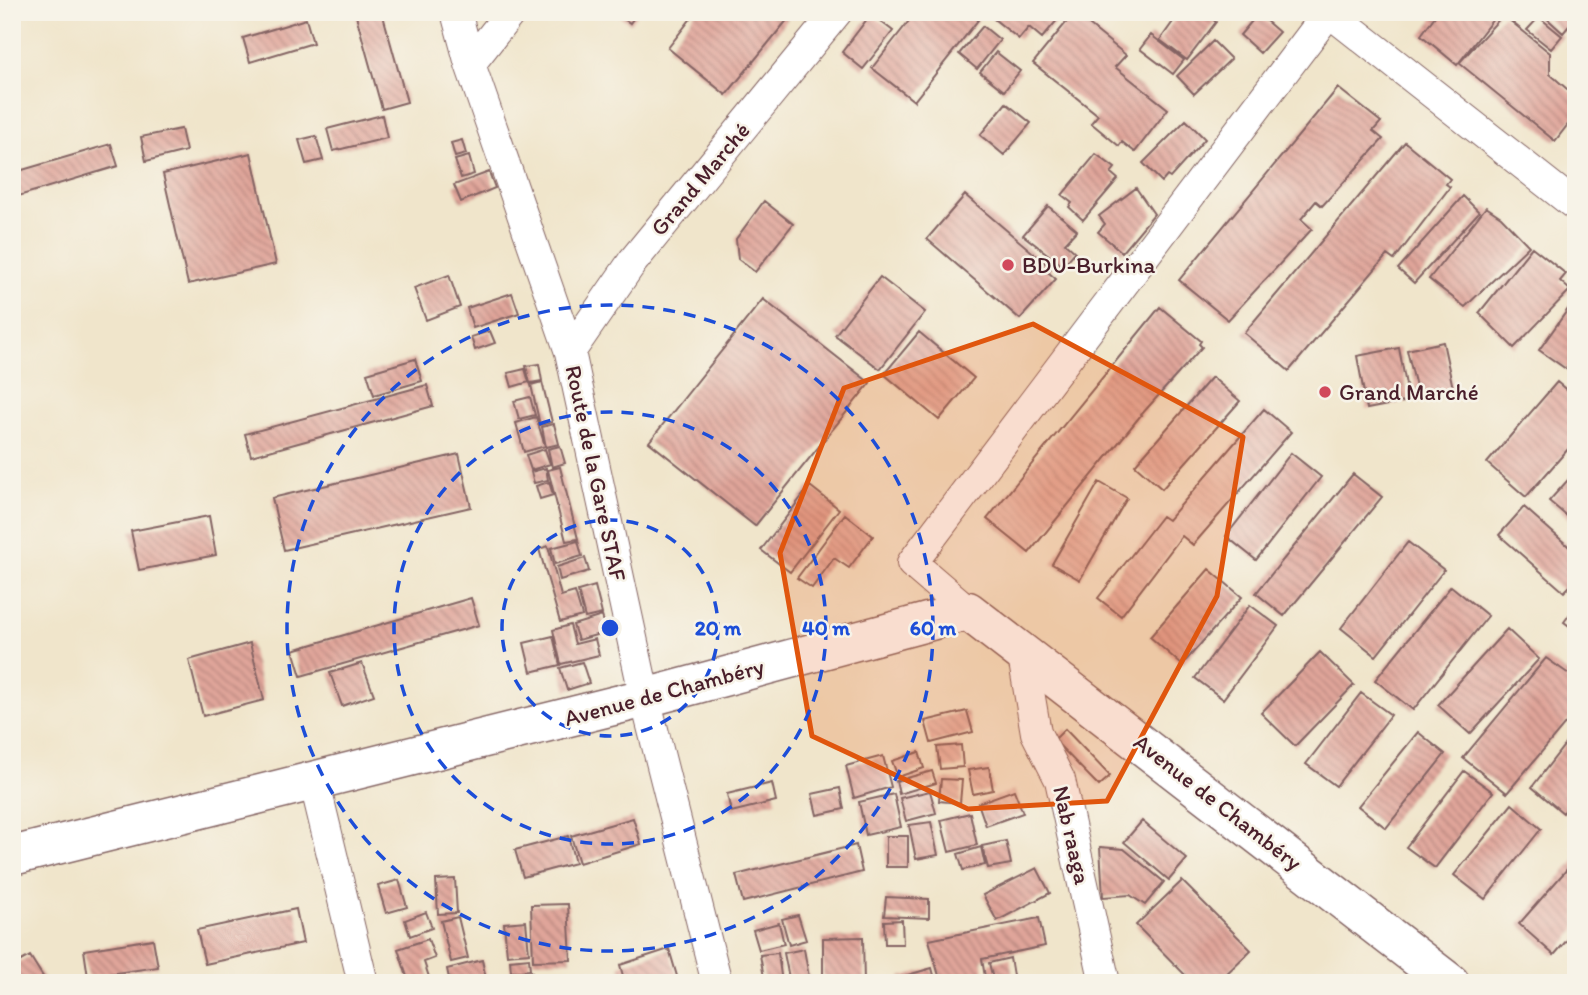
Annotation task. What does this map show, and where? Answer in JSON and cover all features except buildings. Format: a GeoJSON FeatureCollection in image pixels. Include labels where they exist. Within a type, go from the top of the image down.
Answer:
{"type":"FeatureCollection","features":[{"type":"Feature","properties":{"kind":"street","name":"Route de la Gare STAF"},"geometry":{"type":"LineString","coordinates":[[456,12],[470,65],[570,352],[645,698],[717,983]]}},
{"type":"Feature","properties":{"kind":"street"},"geometry":{"type":"LineString","coordinates":[[470,65],[512,12]]}},
{"type":"Feature","properties":{"kind":"street","name":"Grand Marché"},"geometry":{"type":"LineString","coordinates":[[570,352],[633,261],[837,12]]}},
{"type":"Feature","properties":{"kind":"street"},"geometry":{"type":"LineString","coordinates":[[968,611],[912,563],[1329,12],[1576,206]]}},
{"type":"Feature","properties":{"kind":"street","name":"Avenue de Chambéry"},"geometry":{"type":"LineString","coordinates":[[12,856],[645,698],[968,611],[1023,650],[1450,983]]}},
{"type":"Feature","properties":{"kind":"street","name":"Nab raaga"},"geometry":{"type":"LineString","coordinates":[[1023,650],[1036,733],[1060,780],[1105,983]]}},
{"type":"Feature","properties":{"kind":"street"},"geometry":{"type":"LineString","coordinates":[[314,780],[363,983]]}},
{"type":"Feature","properties":{"kind":"highlighted area"},"geometry":{"type":"Polygon","coordinates":[[[1033,324],[1243,437],[1217,596],[1107,801],[968,809],[812,736],[780,553],[844,388],[1033,324]]]}},
{"type":"Feature","properties":{"kind":"place","name":"BDU-Burkina"},"geometry":{"type":"Point","coordinates":[1008,265]}},
{"type":"Feature","properties":{"kind":"place","name":"Grand Marché"},"geometry":{"type":"Point","coordinates":[1325,392]}}]}
